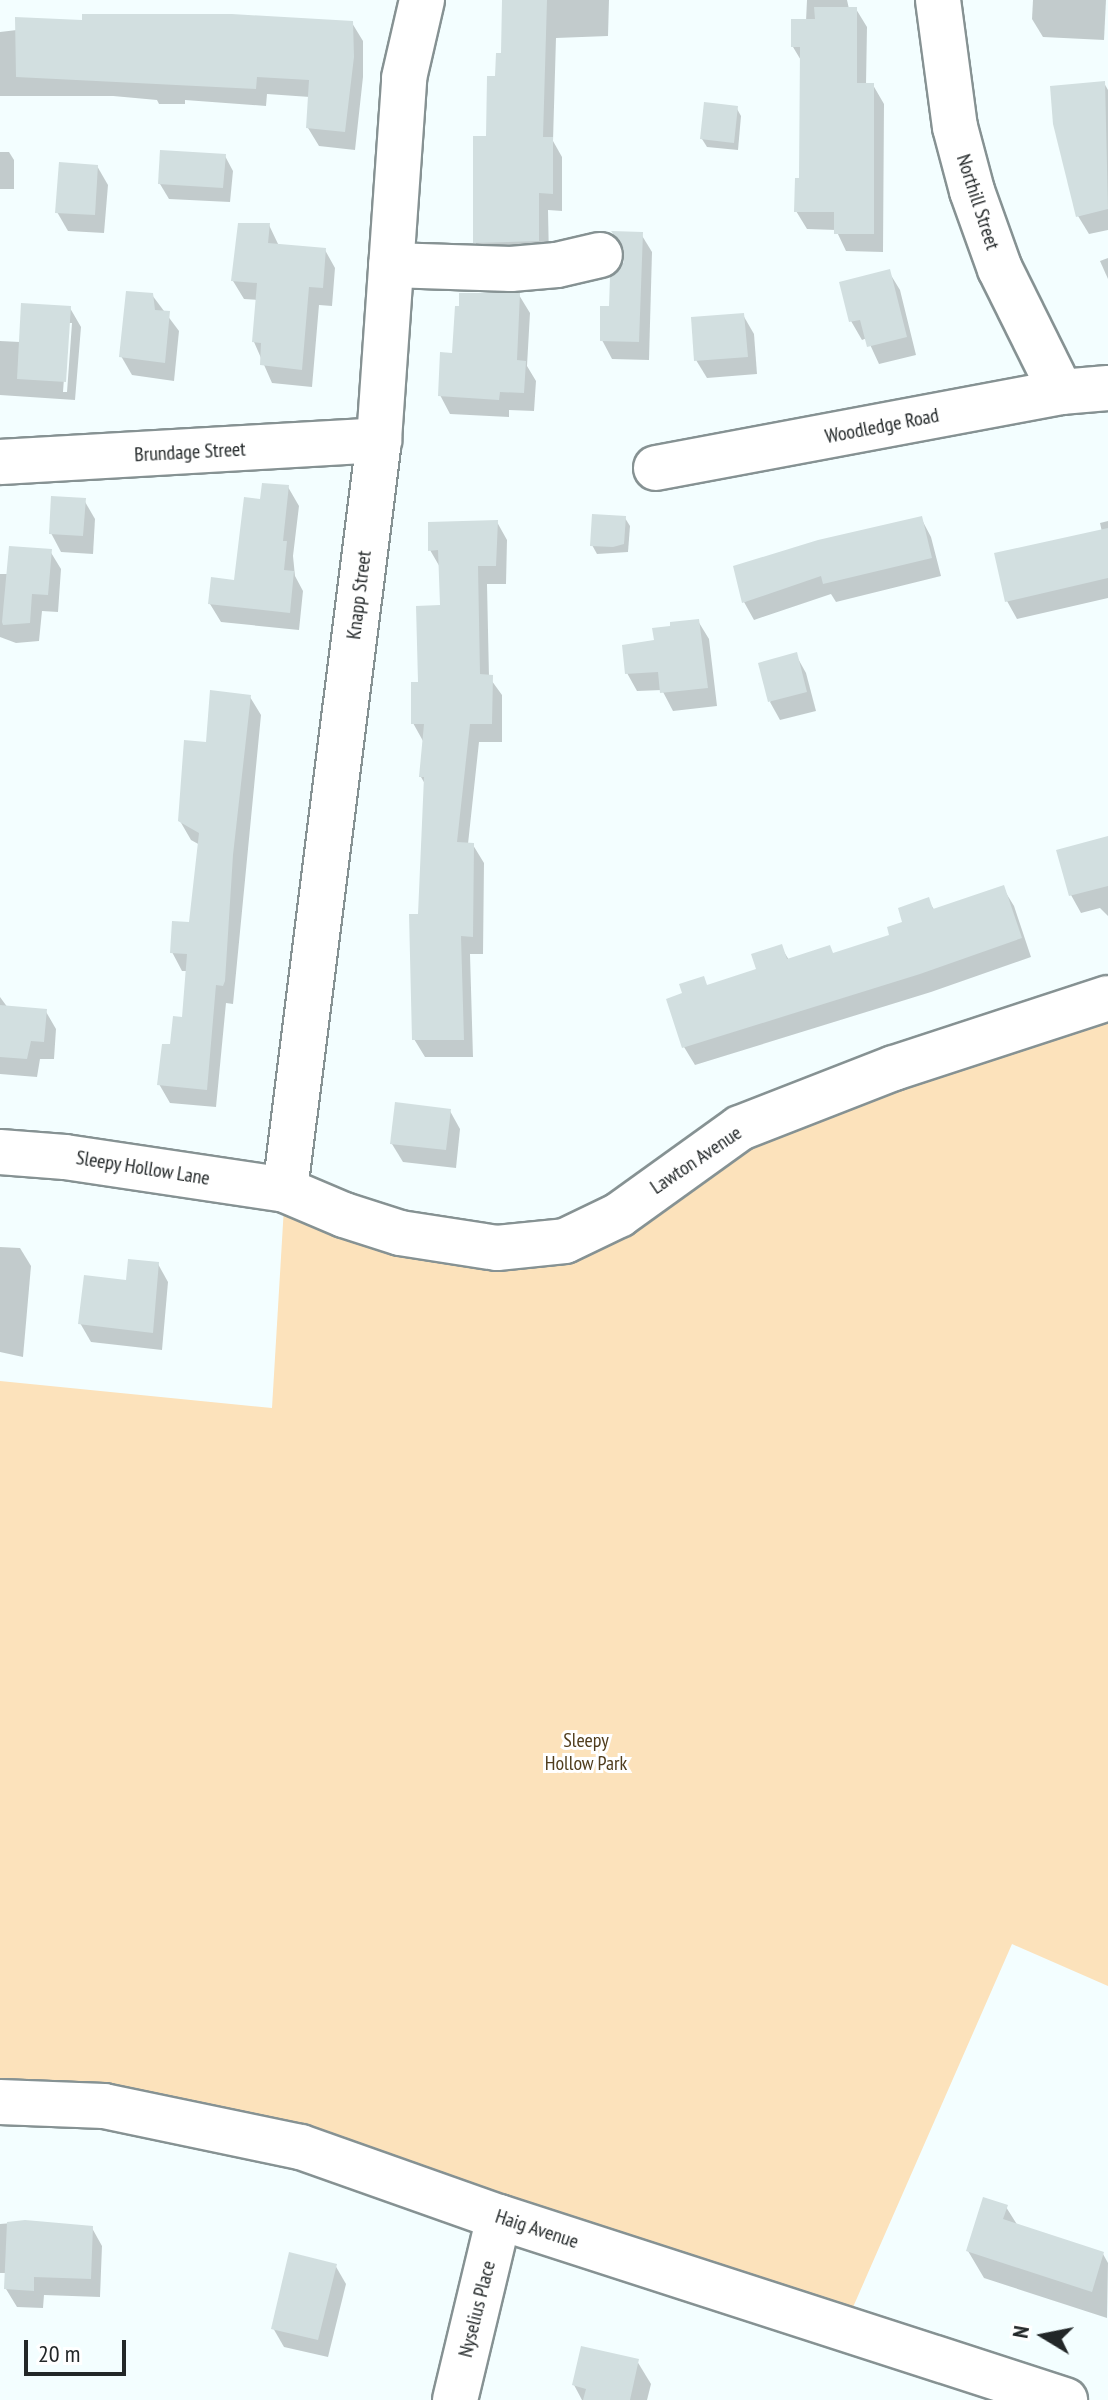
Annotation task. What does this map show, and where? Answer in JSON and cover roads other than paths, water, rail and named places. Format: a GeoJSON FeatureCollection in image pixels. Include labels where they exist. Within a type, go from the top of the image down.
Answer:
{"type":"FeatureCollection","features":[{"type":"Feature","properties":{"kind":"street","name":"Knapp Street"},"geometry":{"type":"LineString","coordinates":[[285,1190],[379,440],[404,78],[422,0]]}},
{"type":"Feature","properties":{"kind":"street","name":"Northill Street"},"geometry":{"type":"LineString","coordinates":[[938,0],[955,127],[972,191],[1000,269],[1061,392]]}},
{"type":"Feature","properties":{"kind":"street"},"geometry":{"type":"LineString","coordinates":[[391,265],[511,269],[557,265],[600,255]]}},
{"type":"Feature","properties":{"kind":"street","name":"Woodledge Road"},"geometry":{"type":"LineString","coordinates":[[656,468],[1061,392],[1108,388]]}},
{"type":"Feature","properties":{"kind":"street","name":"Brundage Street"},"geometry":{"type":"LineString","coordinates":[[0,462],[379,440]]}},
{"type":"Feature","properties":{"kind":"street","name":"Lawton Avenue"},"geometry":{"type":"LineString","coordinates":[[285,1190],[344,1215],[400,1233],[497,1248],[565,1241],[619,1215],[740,1128],[880,1073],[1108,998]]}},
{"type":"Feature","properties":{"kind":"street","name":"Sleepy Hollow Lane"},"geometry":{"type":"LineString","coordinates":[[0,1152],[65,1157],[285,1190]]}},
{"type":"Feature","properties":{"kind":"street","name":"Haig Avenue"},"geometry":{"type":"LineString","coordinates":[[0,2102],[104,2106],[301,2147],[499,2217],[1065,2400]]}},
{"type":"Feature","properties":{"kind":"street","name":"Nyselius Place"},"geometry":{"type":"LineString","coordinates":[[455,2400],[499,2217]]}},
{"type":"Feature","properties":{"kind":"park label","name":"Sleepy Hollow Park"},"geometry":{"type":"Point","coordinates":[586,1752]}}]}
